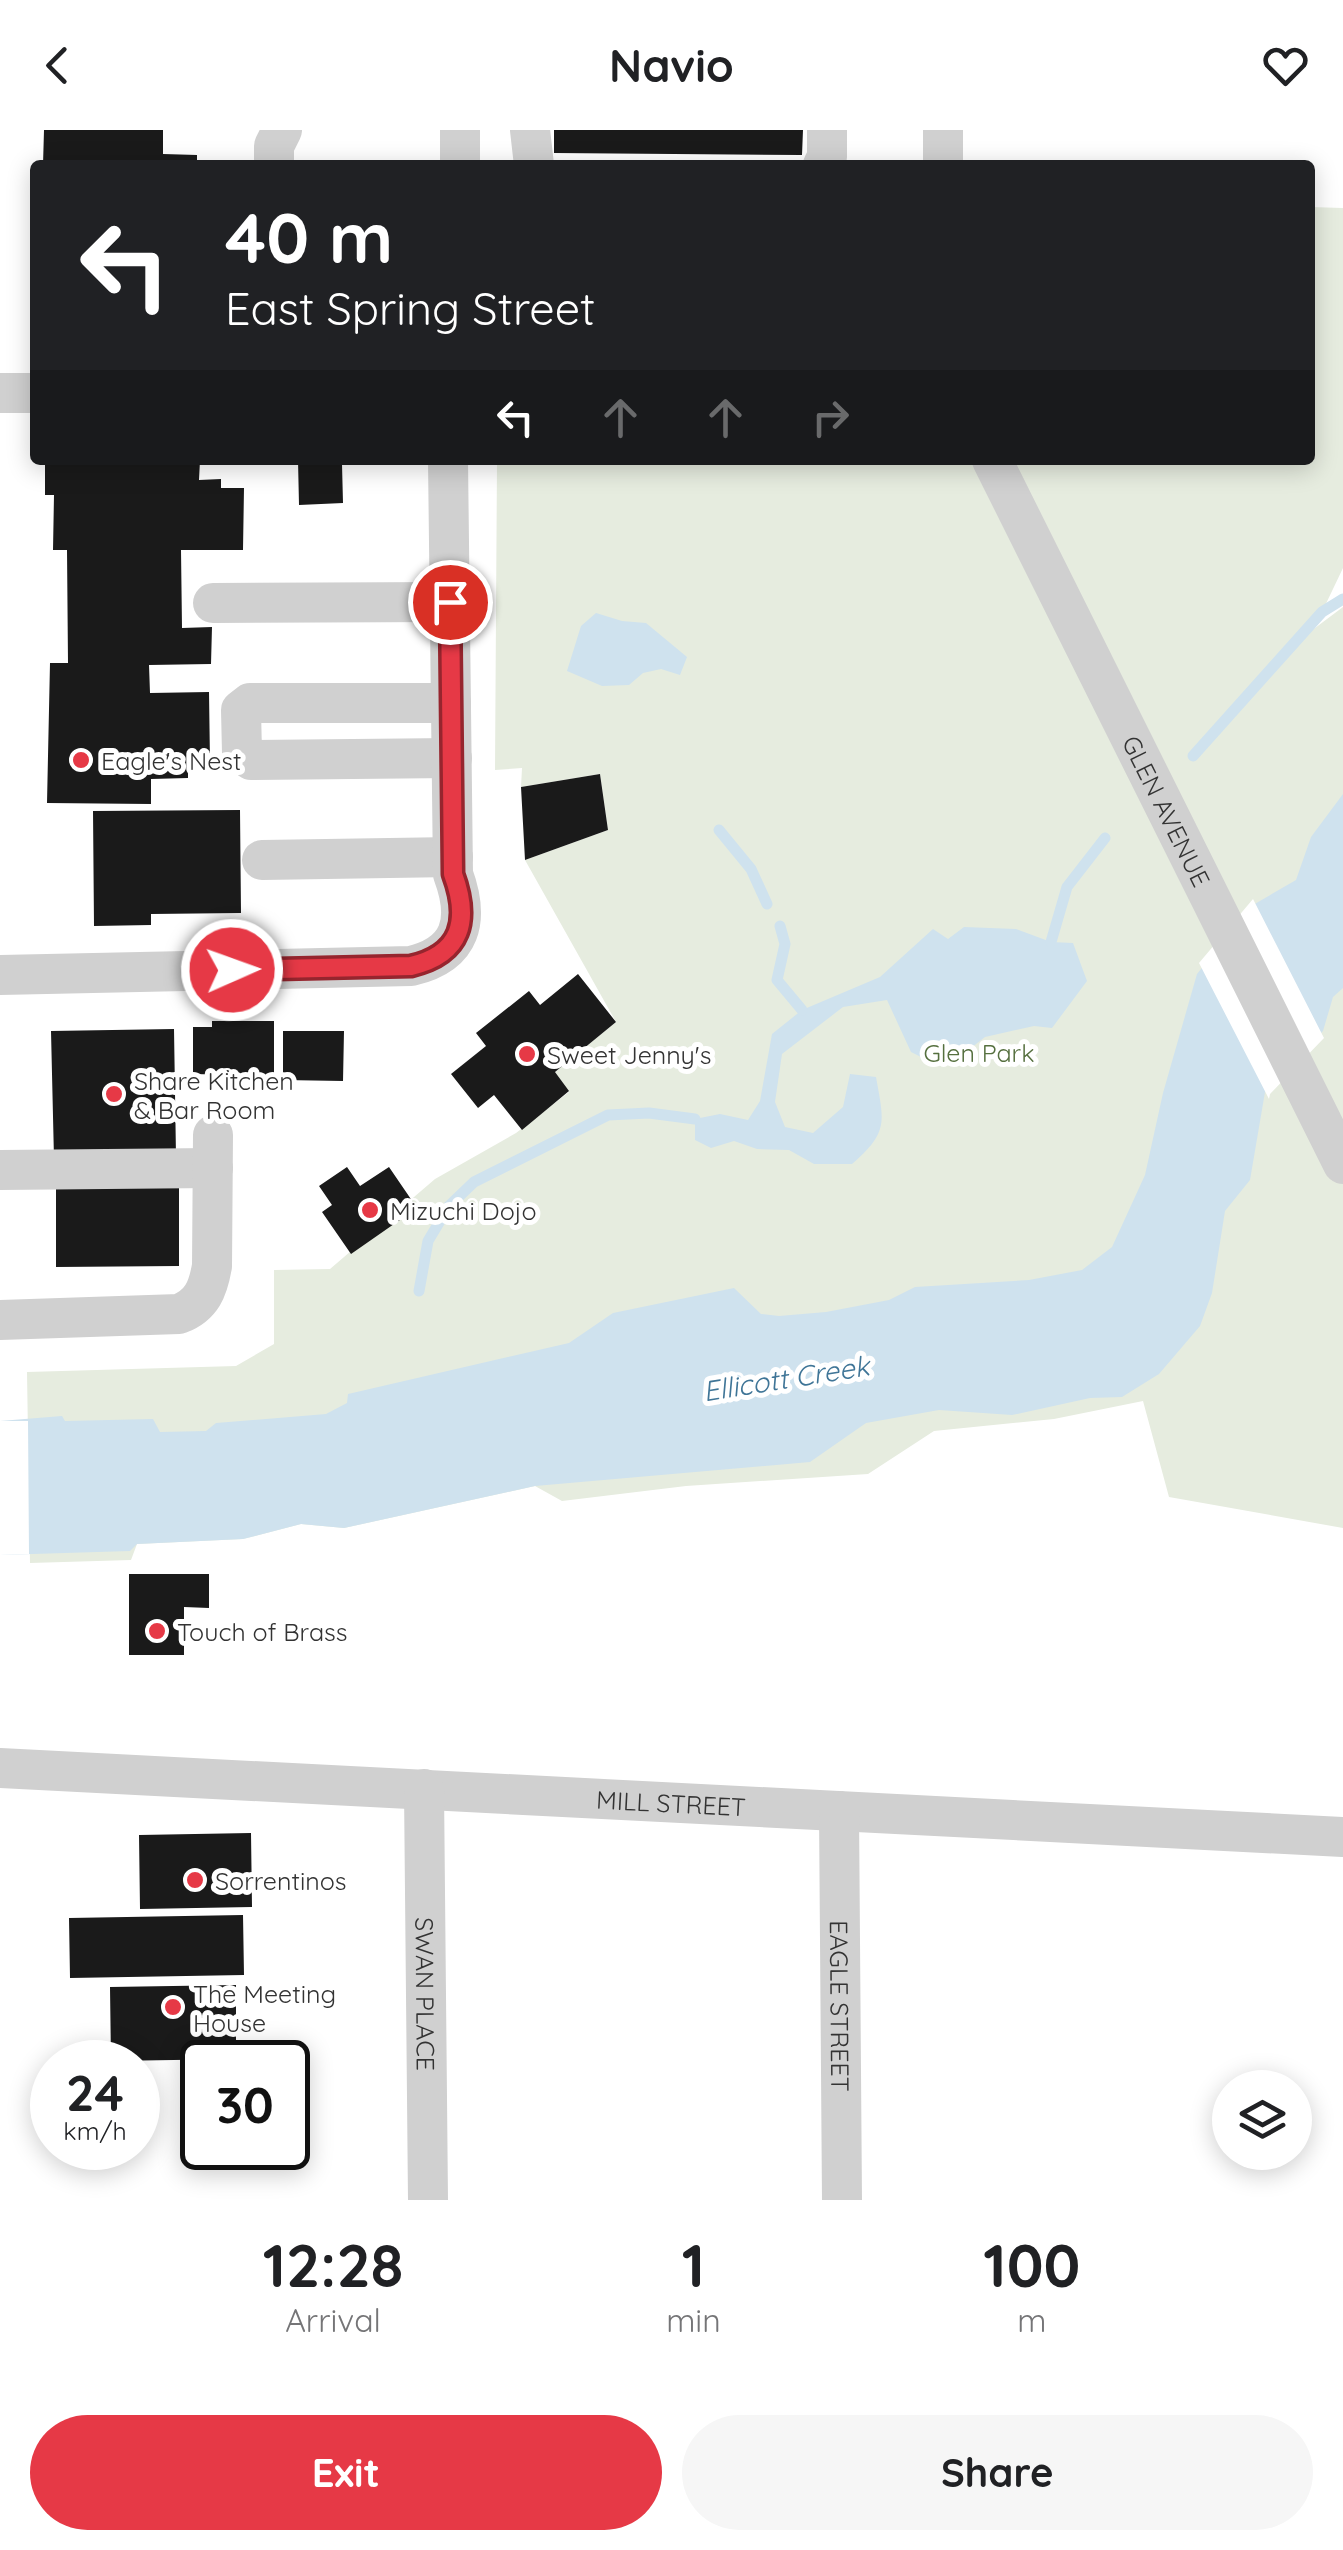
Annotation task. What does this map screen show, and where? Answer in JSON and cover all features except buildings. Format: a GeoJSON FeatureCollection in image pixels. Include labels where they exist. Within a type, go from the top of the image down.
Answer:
{"type":"FeatureCollection","features":[{"type":"Feature","properties":{"kind":"street"},"geometry":{"type":"LineString","coordinates":[[274,160],[274,146],[282,130]]}},
{"type":"Feature","properties":{"kind":"street"},"geometry":{"type":"LineString","coordinates":[[460,130],[460,160]]}},
{"type":"Feature","properties":{"kind":"street"},"geometry":{"type":"LineString","coordinates":[[530,130],[533,160]]}},
{"type":"Feature","properties":{"kind":"street"},"geometry":{"type":"LineString","coordinates":[[824,160],[827,130]]}},
{"type":"Feature","properties":{"kind":"street"},"geometry":{"type":"LineString","coordinates":[[943,130],[943,160]]}},
{"type":"Feature","properties":{"kind":"street"},"geometry":{"type":"LineString","coordinates":[[0,394],[30,393]]}},
{"type":"Feature","properties":{"kind":"street"},"geometry":{"type":"LineString","coordinates":[[0,975],[411,966],[432,961],[445,952],[458,932],[461,897],[453,865],[448,465]]}},
{"type":"Feature","properties":{"kind":"street","name":"GLEN AVENUE"},"geometry":{"type":"LineString","coordinates":[[994,465],[1343,1164]]}},
{"type":"Feature","properties":{"kind":"street"},"geometry":{"type":"LineString","coordinates":[[213,603],[450,602]]}},
{"type":"Feature","properties":{"kind":"street"},"geometry":{"type":"LineString","coordinates":[[451,703],[250,703],[241,710],[240,742],[242,753],[251,760],[452,758]]}},
{"type":"Feature","properties":{"kind":"street"},"geometry":{"type":"LineString","coordinates":[[262,860],[453,865]]}},
{"type":"Feature","properties":{"kind":"street"},"geometry":{"type":"LineString","coordinates":[[0,1170],[213,1151],[210,1276],[204,1297],[189,1310],[179,1314],[0,1320]]}},
{"type":"Feature","properties":{"kind":"street","name":"MILL STREET"},"geometry":{"type":"LineString","coordinates":[[0,1768],[1343,1837]]}},
{"type":"Feature","properties":{"kind":"street","name":"SWAN PLACE"},"geometry":{"type":"LineString","coordinates":[[424,1789],[428,2200]]}},
{"type":"Feature","properties":{"kind":"street","name":"EAGLE STREET"},"geometry":{"type":"LineString","coordinates":[[839,1811],[842,2200]]}},
{"type":"Feature","properties":{"kind":"green space","name":"Glen Park"},"geometry":{"type":"Polygon","coordinates":[[[1315,207],[1343,208],[1343,568],[1322,612],[1303,637],[1343,607],[1343,1528],[1169,1497],[1143,1401],[1054,1419],[934,1431],[868,1474],[686,1486],[562,1501],[535,1486],[344,1528],[301,1524],[243,1539],[137,1544],[131,1560],[30,1563],[27,1372],[236,1366],[274,1344],[274,1270],[330,1269],[435,1179],[516,1133],[569,1092],[555,1072],[616,1022],[525,860],[608,830],[600,774],[521,787],[522,768],[495,770],[497,465],[1315,465],[1315,207]]]}},
{"type":"Feature","properties":{"kind":"water"},"geometry":{"type":"Polygon","coordinates":[[[596,613],[646,623],[687,657],[680,675],[661,669],[643,673],[629,685],[602,686],[567,671],[581,626],[596,613]]]}},
{"type":"Feature","properties":{"kind":"water","name":"Ellicott Creek"},"geometry":{"type":"Polygon","coordinates":[[[1343,794],[1343,988],[1333,997],[1323,1031],[1265,1092],[1250,1180],[1225,1211],[1212,1293],[1200,1326],[1159,1374],[1122,1397],[1090,1398],[1012,1415],[939,1410],[866,1423],[810,1462],[535,1486],[344,1528],[301,1524],[243,1539],[137,1544],[130,1551],[0,1555],[0,1421],[62,1416],[65,1421],[153,1419],[160,1432],[206,1431],[216,1423],[326,1414],[347,1403],[348,1394],[569,1343],[613,1313],[734,1288],[761,1314],[779,1316],[889,1300],[915,1287],[1029,1280],[1082,1270],[1112,1247],[1145,1175],[1163,1093],[1197,974],[1253,905],[1296,880],[1311,837],[1343,794]]]}},
{"type":"Feature","properties":{"kind":"water"},"geometry":{"type":"Polygon","coordinates":[[[964,927],[1016,929],[1051,942],[1073,943],[1087,981],[1052,1028],[1034,1026],[985,1037],[962,1055],[931,1062],[911,1052],[887,1000],[843,1007],[782,1054],[775,1102],[785,1127],[813,1133],[843,1107],[850,1074],[876,1077],[881,1125],[872,1143],[852,1164],[814,1164],[789,1150],[757,1149],[734,1141],[711,1148],[695,1140],[695,1119],[720,1114],[748,1120],[760,1101],[772,1034],[802,1010],[880,977],[933,929],[948,939],[964,927]]]}},
{"type":"Feature","properties":{"kind":"pier"},"geometry":{"type":"Polygon","coordinates":[[[1253,899],[1324,1038],[1269,1099],[1199,963],[1253,899]]]}},
{"type":"Feature","properties":{"kind":"pier"},"geometry":{"type":"Polygon","coordinates":[[[0,1421],[28,1421],[29,1554],[0,1555],[0,1421]]]}},
{"type":"Feature","properties":{"kind":"waterway"},"geometry":{"type":"LineString","coordinates":[[1193,756],[1322,612],[1343,599]]}},
{"type":"Feature","properties":{"kind":"waterway"},"geometry":{"type":"LineString","coordinates":[[719,830],[751,869],[767,904]]}},
{"type":"Feature","properties":{"kind":"waterway"},"geometry":{"type":"LineString","coordinates":[[1051,942],[1067,887],[1105,838]]}},
{"type":"Feature","properties":{"kind":"waterway"},"geometry":{"type":"LineString","coordinates":[[780,926],[785,944],[777,980],[802,1010]]}},
{"type":"Feature","properties":{"kind":"waterway"},"geometry":{"type":"LineString","coordinates":[[419,1291],[428,1241],[449,1206],[474,1182],[608,1115],[649,1113],[695,1119]]}},
{"type":"Feature","properties":{"kind":"place","name":"Eagle's Nest"},"geometry":{"type":"Point","coordinates":[81,760]}},
{"type":"Feature","properties":{"kind":"place","name":"Sweet Jenny's"},"geometry":{"type":"Point","coordinates":[527,1054]}},
{"type":"Feature","properties":{"kind":"place","name":"Share Kitchen & Bar Room"},"geometry":{"type":"Point","coordinates":[114,1094]}},
{"type":"Feature","properties":{"kind":"place","name":"Mizuchi Dojo"},"geometry":{"type":"Point","coordinates":[370,1210]}},
{"type":"Feature","properties":{"kind":"place","name":"Touch of Brass"},"geometry":{"type":"Point","coordinates":[157,1631]}},
{"type":"Feature","properties":{"kind":"place","name":"Sorrentinos"},"geometry":{"type":"Point","coordinates":[195,1880]}},
{"type":"Feature","properties":{"kind":"place","name":"The Meeting House"},"geometry":{"type":"Point","coordinates":[173,2007]}},
{"type":"Feature","properties":{"kind":"route"},"geometry":{"type":"LineString","coordinates":[[232,970],[411,966],[432,961],[452,944],[461,918],[461,897],[453,874],[450,602]]}}]}
